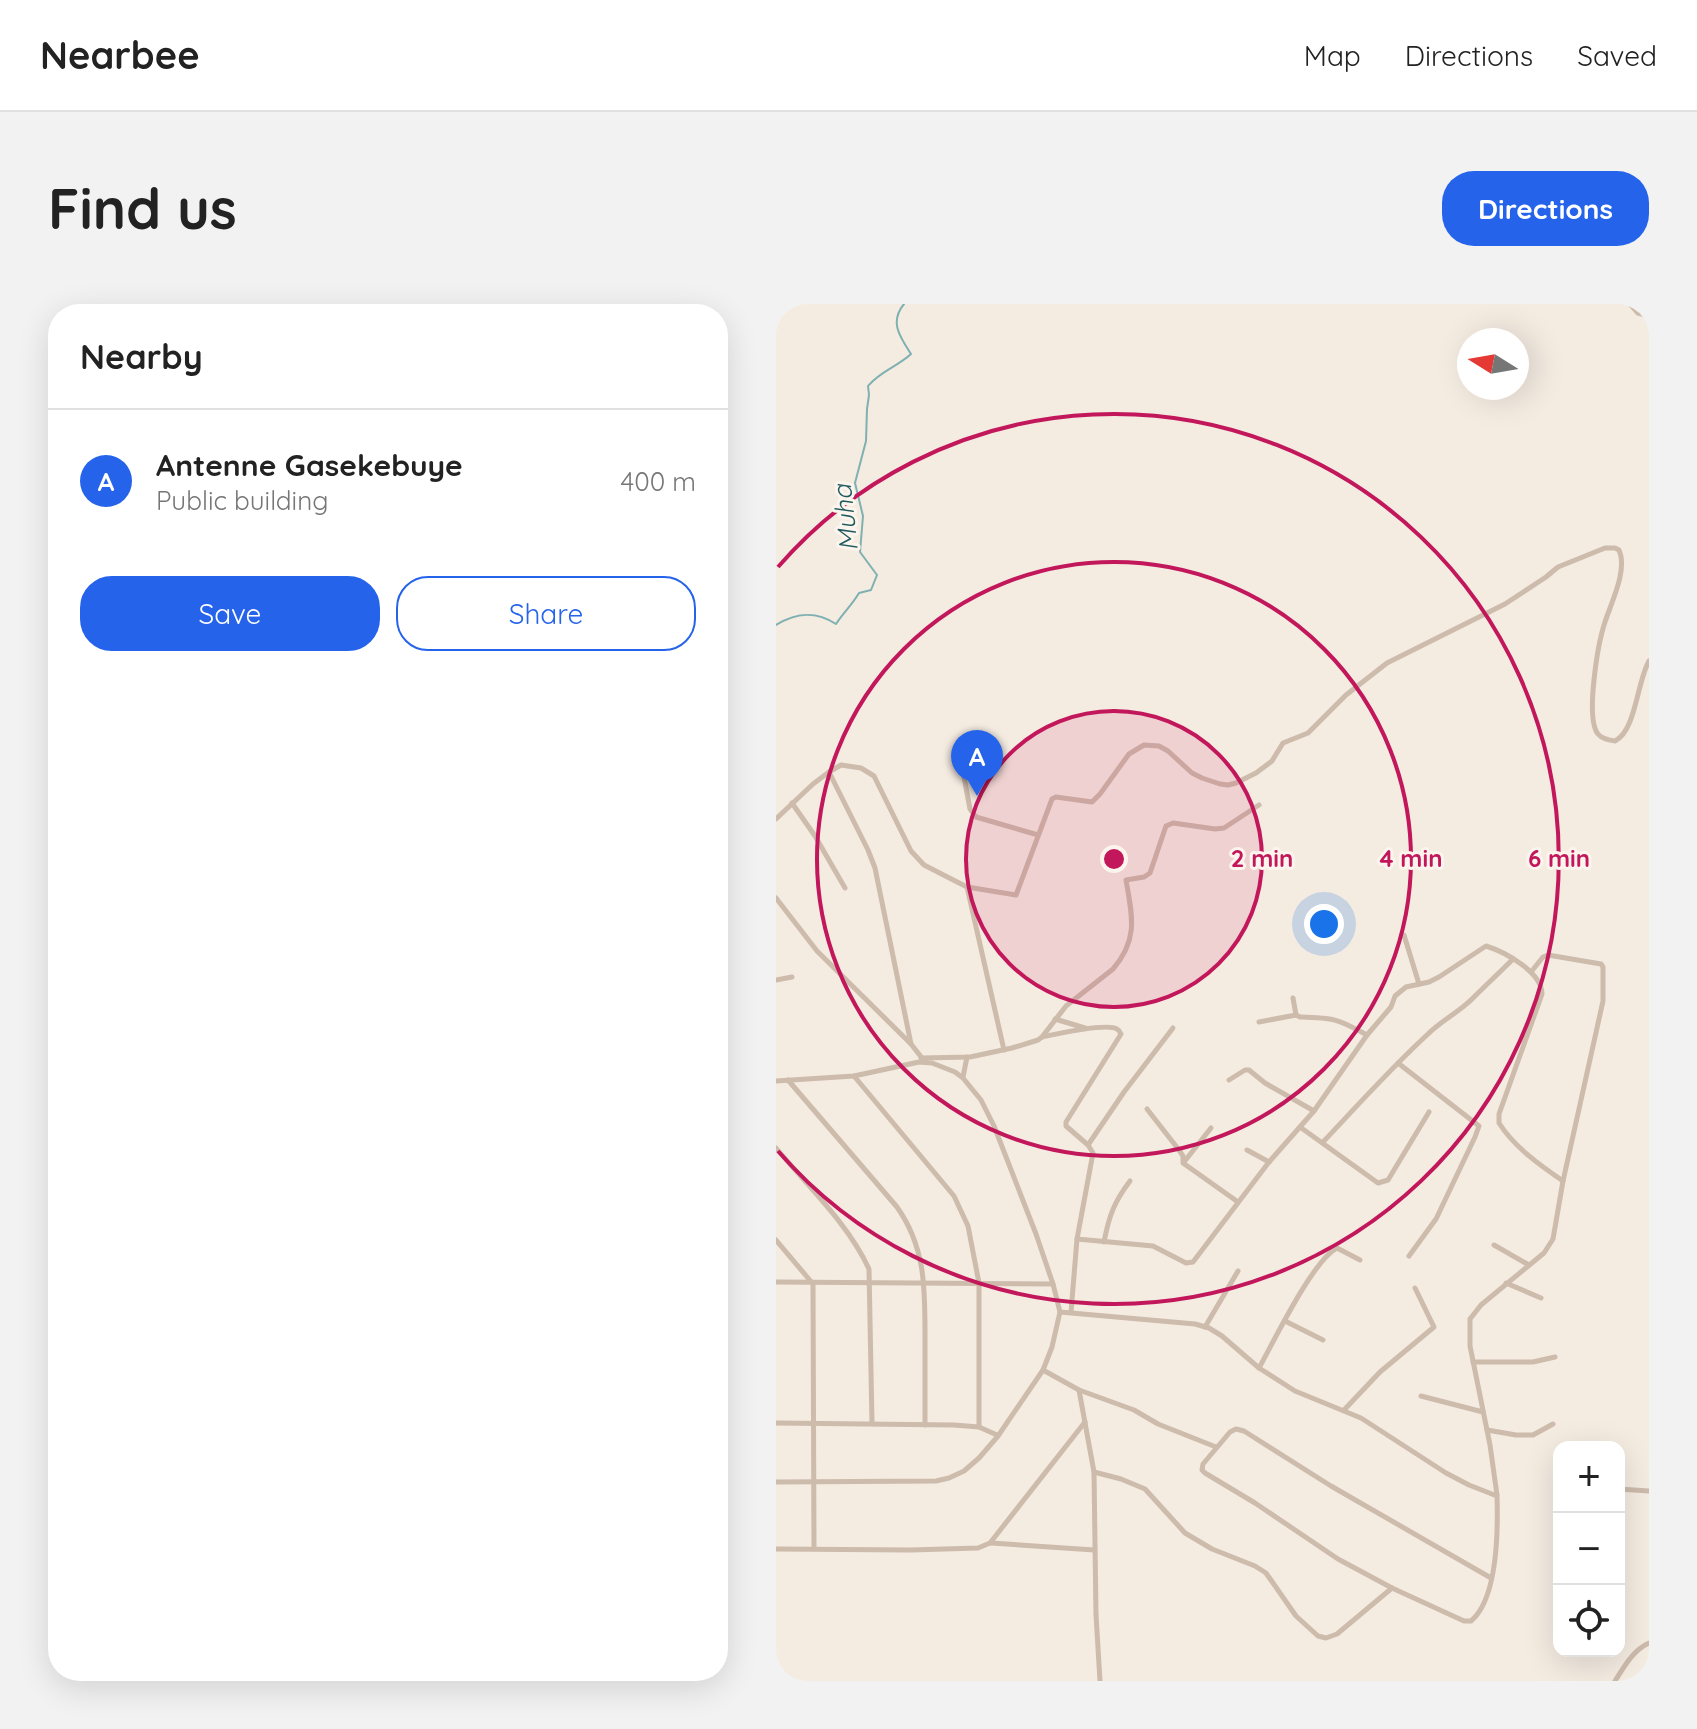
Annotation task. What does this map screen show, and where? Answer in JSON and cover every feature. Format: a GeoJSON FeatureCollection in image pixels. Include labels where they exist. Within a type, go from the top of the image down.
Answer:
{"type":"FeatureCollection","features":[{"type":"Feature","properties":{"kind":"street"},"geometry":{"type":"LineString","coordinates":[[1630,304],[1638,313],[1649,316]]}},
{"type":"Feature","properties":{"kind":"street"},"geometry":{"type":"LineString","coordinates":[[776,819],[841,765],[867,771],[878,783],[917,860],[967,887],[1016,895],[1054,798],[1092,802],[1129,754],[1144,745],[1168,751],[1202,778],[1220,784],[1236,783],[1272,761],[1283,743],[1308,733],[1346,695],[1387,663],[1505,604],[1558,567],[1605,548],[1619,550],[1622,561],[1618,584],[1603,628],[1591,709],[1599,736],[1615,741],[1623,736],[1649,661]]}},
{"type":"Feature","properties":{"kind":"street"},"geometry":{"type":"LineString","coordinates":[[829,772],[875,868],[911,1044]]}},
{"type":"Feature","properties":{"kind":"street"},"geometry":{"type":"LineString","coordinates":[[964,777],[970,809],[976,817],[1038,835]]}},
{"type":"Feature","properties":{"kind":"street"},"geometry":{"type":"LineString","coordinates":[[792,803],[845,888]]}},
{"type":"Feature","properties":{"kind":"street"},"geometry":{"type":"LineString","coordinates":[[1042,1037],[1066,1006],[1119,962],[1130,941],[1133,925],[1126,880],[1150,873],[1166,826],[1173,823],[1224,828],[1259,805]]}},
{"type":"Feature","properties":{"kind":"street"},"geometry":{"type":"LineString","coordinates":[[967,887],[1004,1050]]}},
{"type":"Feature","properties":{"kind":"street"},"geometry":{"type":"LineString","coordinates":[[776,898],[817,951],[911,1044],[923,1060],[955,1072],[981,1100],[1036,1234],[1060,1312],[1043,1370],[998,1436],[964,1471],[936,1481],[776,1482]]}},
{"type":"Feature","properties":{"kind":"street"},"geometry":{"type":"LineString","coordinates":[[1404,935],[1419,984]]}},
{"type":"Feature","properties":{"kind":"street"},"geometry":{"type":"LineString","coordinates":[[1077,1239],[1153,1246],[1190,1263],[1269,1162],[1314,1111],[1367,1035],[1391,1007],[1395,996],[1406,987],[1439,977],[1486,946],[1531,972],[1541,984],[1542,994],[1499,1114],[1499,1123],[1537,1161],[1563,1181]]}},
{"type":"Feature","properties":{"kind":"street"},"geometry":{"type":"LineString","coordinates":[[1491,1578],[1331,1486],[1244,1431],[1236,1429],[1230,1432],[1203,1464],[1202,1470],[1338,1559],[1392,1588],[1464,1621],[1477,1617],[1487,1598],[1491,1578],[1498,1538],[1497,1496],[1468,1334],[1470,1319],[1481,1305],[1544,1253],[1553,1239],[1603,1001],[1601,964],[1548,955],[1531,972]]}},
{"type":"Feature","properties":{"kind":"street"},"geometry":{"type":"LineString","coordinates":[[1323,1142],[1431,1031],[1472,999],[1512,960]]}},
{"type":"Feature","properties":{"kind":"street"},"geometry":{"type":"LineString","coordinates":[[776,980],[792,977]]}},
{"type":"Feature","properties":{"kind":"street"},"geometry":{"type":"LineString","coordinates":[[1293,998],[1296,1015]]}},
{"type":"Feature","properties":{"kind":"street"},"geometry":{"type":"LineString","coordinates":[[1259,1022],[1296,1015],[1333,1018],[1367,1035]]}},
{"type":"Feature","properties":{"kind":"street"},"geometry":{"type":"LineString","coordinates":[[1055,1019],[1087,1029]]}},
{"type":"Feature","properties":{"kind":"street"},"geometry":{"type":"LineString","coordinates":[[776,1081],[854,1076],[923,1060],[967,1057],[1004,1050],[1042,1037],[1087,1029],[1113,1027],[1120,1031],[1066,1122],[1066,1126],[1093,1153],[1077,1239],[1071,1312]]}},
{"type":"Feature","properties":{"kind":"street"},"geometry":{"type":"LineString","coordinates":[[1088,1145],[1173,1028]]}},
{"type":"Feature","properties":{"kind":"street"},"geometry":{"type":"LineString","coordinates":[[955,1072],[957,1057]]}},
{"type":"Feature","properties":{"kind":"street"},"geometry":{"type":"LineString","coordinates":[[963,1078],[967,1057]]}},
{"type":"Feature","properties":{"kind":"street"},"geometry":{"type":"LineString","coordinates":[[1398,1063],[1479,1126],[1436,1219],[1409,1256]]}},
{"type":"Feature","properties":{"kind":"street"},"geometry":{"type":"LineString","coordinates":[[1229,1080],[1249,1070],[1265,1083],[1314,1111]]}},
{"type":"Feature","properties":{"kind":"street"},"geometry":{"type":"LineString","coordinates":[[854,1076],[954,1196],[968,1226],[979,1283],[979,1427]]}},
{"type":"Feature","properties":{"kind":"street"},"geometry":{"type":"LineString","coordinates":[[788,1080],[897,1207],[914,1237],[925,1282],[925,1425]]}},
{"type":"Feature","properties":{"kind":"street"},"geometry":{"type":"LineString","coordinates":[[1147,1109],[1183,1156],[1183,1163]]}},
{"type":"Feature","properties":{"kind":"street"},"geometry":{"type":"LineString","coordinates":[[1300,1127],[1378,1183],[1383,1183],[1388,1180],[1429,1112]]}},
{"type":"Feature","properties":{"kind":"street"},"geometry":{"type":"LineString","coordinates":[[1183,1163],[1211,1128]]}},
{"type":"Feature","properties":{"kind":"street"},"geometry":{"type":"LineString","coordinates":[[776,1148],[847,1232],[869,1269],[872,1423]]}},
{"type":"Feature","properties":{"kind":"street"},"geometry":{"type":"LineString","coordinates":[[1247,1150],[1269,1162]]}},
{"type":"Feature","properties":{"kind":"street"},"geometry":{"type":"LineString","coordinates":[[1183,1163],[1238,1202]]}},
{"type":"Feature","properties":{"kind":"street"},"geometry":{"type":"LineString","coordinates":[[1104,1242],[1112,1210],[1130,1181]]}},
{"type":"Feature","properties":{"kind":"street"},"geometry":{"type":"LineString","coordinates":[[776,1240],[813,1284],[814,1548]]}},
{"type":"Feature","properties":{"kind":"street"},"geometry":{"type":"LineString","coordinates":[[1494,1245],[1529,1265]]}},
{"type":"Feature","properties":{"kind":"street"},"geometry":{"type":"LineString","coordinates":[[1259,1368],[1309,1278],[1332,1251],[1337,1248],[1360,1260]]}},
{"type":"Feature","properties":{"kind":"street"},"geometry":{"type":"LineString","coordinates":[[1205,1327],[1238,1271]]}},
{"type":"Feature","properties":{"kind":"street"},"geometry":{"type":"LineString","coordinates":[[776,1282],[1053,1284]]}},
{"type":"Feature","properties":{"kind":"street"},"geometry":{"type":"LineString","coordinates":[[1506,1283],[1541,1298]]}},
{"type":"Feature","properties":{"kind":"street"},"geometry":{"type":"LineString","coordinates":[[1344,1410],[1380,1372],[1434,1327],[1415,1288]]}},
{"type":"Feature","properties":{"kind":"street"},"geometry":{"type":"LineString","coordinates":[[1060,1312],[1205,1327],[1222,1336],[1259,1368],[1295,1391],[1361,1418],[1446,1473],[1497,1496]]}},
{"type":"Feature","properties":{"kind":"street"},"geometry":{"type":"LineString","coordinates":[[1285,1321],[1323,1340]]}},
{"type":"Feature","properties":{"kind":"street"},"geometry":{"type":"LineString","coordinates":[[1473,1362],[1533,1362],[1555,1357]]}},
{"type":"Feature","properties":{"kind":"street"},"geometry":{"type":"LineString","coordinates":[[1043,1370],[1079,1390],[1134,1410],[1158,1424],[1216,1447]]}},
{"type":"Feature","properties":{"kind":"street"},"geometry":{"type":"LineString","coordinates":[[1079,1390],[1094,1472],[1100,1681]]}},
{"type":"Feature","properties":{"kind":"street"},"geometry":{"type":"LineString","coordinates":[[1421,1396],[1483,1412]]}},
{"type":"Feature","properties":{"kind":"street"},"geometry":{"type":"LineString","coordinates":[[990,1543],[1085,1422]]}},
{"type":"Feature","properties":{"kind":"street"},"geometry":{"type":"LineString","coordinates":[[776,1423],[979,1427],[998,1436]]}},
{"type":"Feature","properties":{"kind":"street"},"geometry":{"type":"LineString","coordinates":[[1487,1430],[1533,1435],[1553,1424]]}},
{"type":"Feature","properties":{"kind":"street"},"geometry":{"type":"LineString","coordinates":[[1094,1472],[1145,1489],[1185,1533],[1266,1573],[1296,1616],[1318,1636],[1326,1638],[1337,1634],[1392,1588]]}},
{"type":"Feature","properties":{"kind":"street"},"geometry":{"type":"LineString","coordinates":[[1625,1489],[1649,1491]]}},
{"type":"Feature","properties":{"kind":"street"},"geometry":{"type":"LineString","coordinates":[[776,1549],[951,1549],[978,1548],[990,1543],[1094,1550]]}},
{"type":"Feature","properties":{"kind":"street"},"geometry":{"type":"LineString","coordinates":[[1615,1681],[1635,1652],[1649,1643]]}},
{"type":"Feature","properties":{"kind":"waterway","name":"Muha"},"geometry":{"type":"LineString","coordinates":[[776,625],[806,615],[836,624],[859,593],[871,590],[877,575],[860,552],[863,516],[855,483],[866,441],[868,386],[911,354],[897,323],[904,304]]}},
{"type":"Feature","properties":{"kind":"place","name":"Antenne Gasekebuye"},"geometry":{"type":"Point","coordinates":[977,796]}}]}
